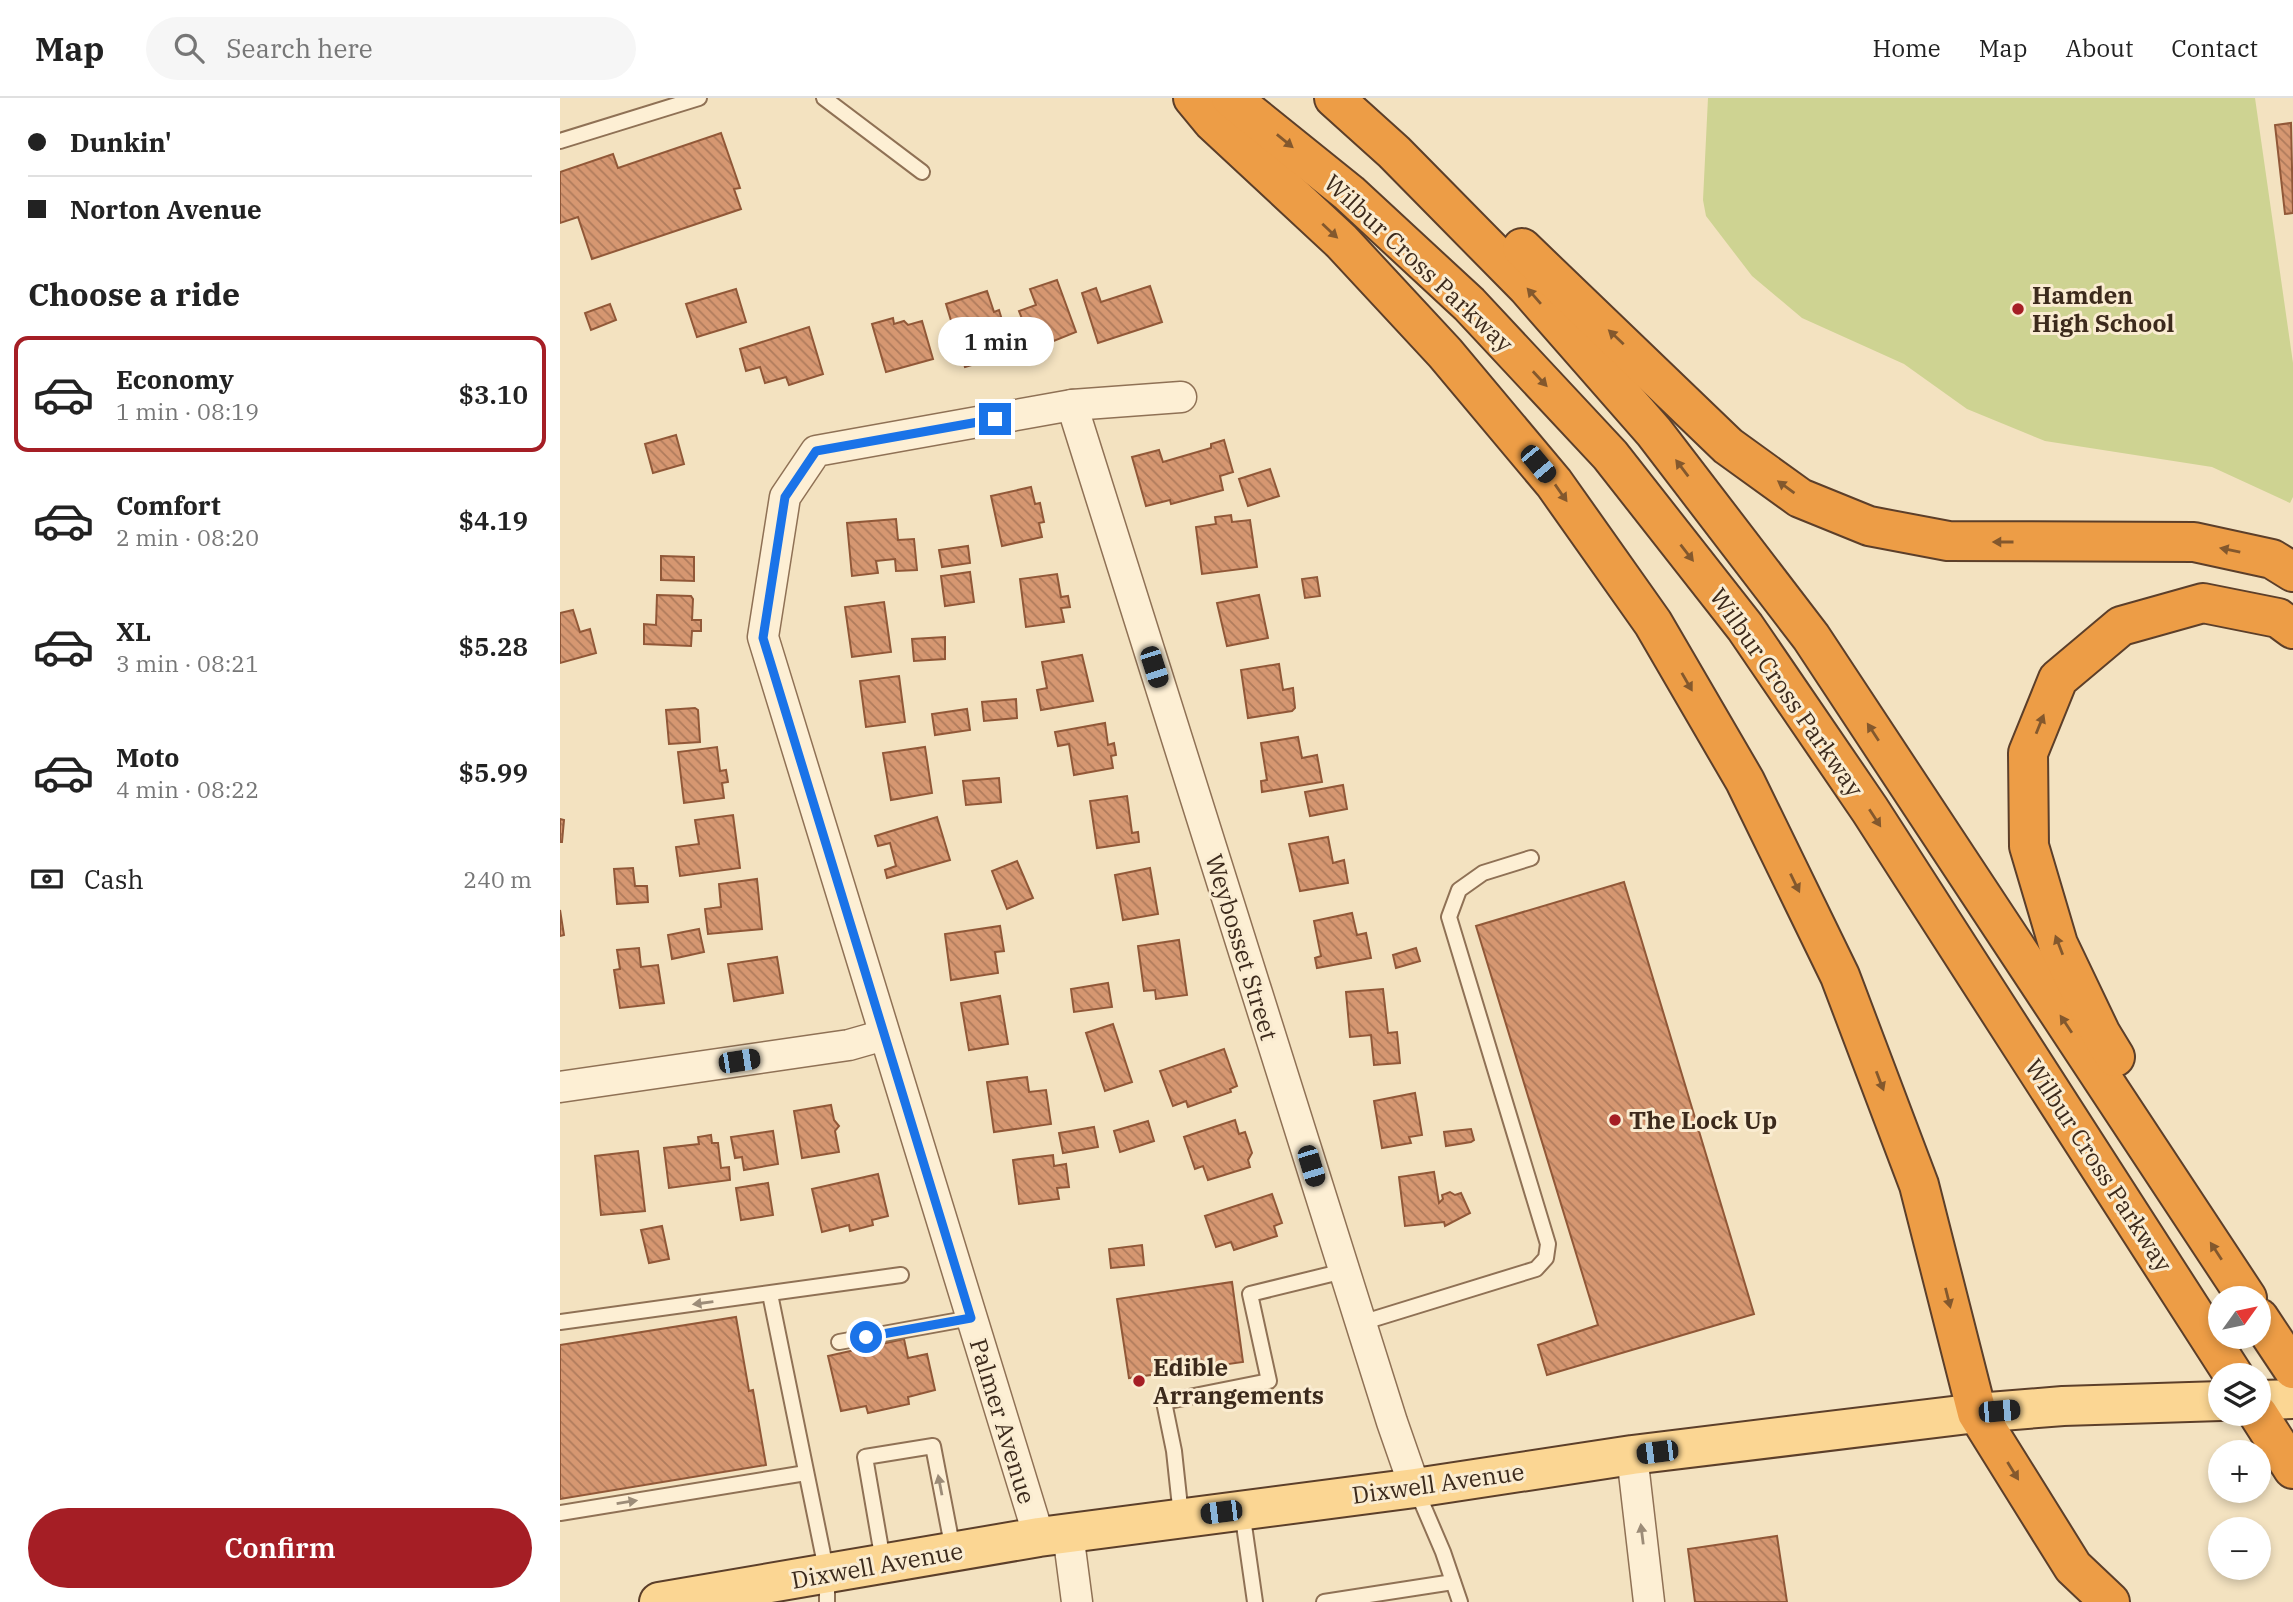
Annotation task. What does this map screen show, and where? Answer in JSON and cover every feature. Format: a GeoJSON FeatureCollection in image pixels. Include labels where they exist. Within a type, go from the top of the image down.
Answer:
{"type":"FeatureCollection","features":[{"type":"Feature","properties":{"kind":"highway"},"geometry":{"type":"LineString","coordinates":[[1193,98],[1212,121],[1340,241],[1445,353],[1554,483],[1653,623],[1745,781],[1840,976],[1920,1185],[1977,1413],[2073,1567],[2110,1602]]}},
{"type":"Feature","properties":{"kind":"highway","name":"Wilbur Cross Parkway"},"geometry":{"type":"LineString","coordinates":[[1231,98],[1349,193],[1469,304],[1611,455],[1745,627],[1862,798],[2226,1363]]}},
{"type":"Feature","properties":{"kind":"highway","name":"Wilbur Cross Parkway"},"geometry":{"type":"LineString","coordinates":[[1334,98],[1394,152],[1527,287],[1654,432],[1811,637],[2239,1286]]}},
{"type":"Feature","properties":{"kind":"highway"},"geometry":{"type":"LineString","coordinates":[[1394,152],[1475,204],[1728,446],[1800,498],[1869,526],[1948,541],[2194,542],[2272,559],[2293,572]]}},
{"type":"Feature","properties":{"kind":"highway"},"geometry":{"type":"LineString","coordinates":[[2185,1203],[2159,1127],[2101,1034],[2058,944],[2029,846],[2028,753],[2058,679],[2121,626],[2203,603],[2278,618],[2293,629]]}},
{"type":"Feature","properties":{"kind":"highway"},"geometry":{"type":"LineString","coordinates":[[2272,1338],[2293,1369]]}},
{"type":"Feature","properties":{"kind":"highway"},"geometry":{"type":"LineString","coordinates":[[2266,1426],[2293,1469]]}},
{"type":"Feature","properties":{"kind":"main road"},"geometry":{"type":"LineString","coordinates":[[2271,1400],[2293,1399]]}},
{"type":"Feature","properties":{"kind":"main road","name":"Dixwell Avenue"},"geometry":{"type":"LineString","coordinates":[[659,1602],[827,1588],[884,1564],[1053,1535],[1415,1488],[1632,1455],[1977,1413],[2063,1406],[2208,1401]]}},
{"type":"Feature","properties":{"kind":"street"},"geometry":{"type":"LineString","coordinates":[[1072,405],[1181,397]]}},
{"type":"Feature","properties":{"kind":"street","name":"Palmer Avenue"},"geometry":{"type":"LineString","coordinates":[[1072,405],[816,451],[785,497],[763,638],[971,1318],[1077,1602]]}},
{"type":"Feature","properties":{"kind":"street","name":"Weybosset Street"},"geometry":{"type":"LineString","coordinates":[[1072,405],[1344,1271],[1415,1488]]}},
{"type":"Feature","properties":{"kind":"street"},"geometry":{"type":"LineString","coordinates":[[560,1087],[849,1045],[884,1035]]}},
{"type":"Feature","properties":{"kind":"street"},"geometry":{"type":"LineString","coordinates":[[1632,1455],[1649,1602]]}},
{"type":"Feature","properties":{"kind":"lane"},"geometry":{"type":"LineString","coordinates":[[560,141],[699,98]]}},
{"type":"Feature","properties":{"kind":"lane"},"geometry":{"type":"LineString","coordinates":[[824,98],[922,172]]}},
{"type":"Feature","properties":{"kind":"lane"},"geometry":{"type":"LineString","coordinates":[[1361,1323],[1536,1269],[1546,1258],[1548,1244],[1449,917],[1459,890],[1483,873],[1531,858]]}},
{"type":"Feature","properties":{"kind":"lane"},"geometry":{"type":"LineString","coordinates":[[1181,1517],[1174,1451],[1164,1402],[1269,1381],[1250,1294],[1344,1271]]}},
{"type":"Feature","properties":{"kind":"lane"},"geometry":{"type":"LineString","coordinates":[[560,1322],[901,1275]]}},
{"type":"Feature","properties":{"kind":"lane"},"geometry":{"type":"LineString","coordinates":[[770,1294],[827,1588]]}},
{"type":"Feature","properties":{"kind":"lane"},"geometry":{"type":"LineString","coordinates":[[839,1342],[971,1318]]}},
{"type":"Feature","properties":{"kind":"lane"},"geometry":{"type":"LineString","coordinates":[[884,1564],[865,1457],[933,1446],[953,1552]]}},
{"type":"Feature","properties":{"kind":"lane"},"geometry":{"type":"LineString","coordinates":[[560,1513],[806,1473]]}},
{"type":"Feature","properties":{"kind":"lane"},"geometry":{"type":"LineString","coordinates":[[1415,1488],[1460,1602]]}},
{"type":"Feature","properties":{"kind":"lane"},"geometry":{"type":"LineString","coordinates":[[1241,1510],[1255,1602]]}},
{"type":"Feature","properties":{"kind":"lane"},"geometry":{"type":"LineString","coordinates":[[1324,1602],[1453,1583]]}},
{"type":"Feature","properties":{"kind":"green space","name":"Hamden High School"},"geometry":{"type":"Polygon","coordinates":[[[1708,98],[2255,98],[2293,363],[2293,497],[2290,503],[2212,467],[2045,441],[1967,409],[1904,364],[1802,318],[1752,276],[1706,216],[1703,200],[1708,98]]]}},
{"type":"Feature","properties":{"kind":"building"},"geometry":{"type":"Polygon","coordinates":[[[2291,123],[2293,213],[2285,214],[2275,125],[2291,123]]]}},
{"type":"Feature","properties":{"kind":"building"},"geometry":{"type":"Polygon","coordinates":[[[721,133],[740,188],[734,189],[741,209],[592,259],[578,217],[560,223],[560,172],[613,154],[618,168],[721,133]]]}},
{"type":"Feature","properties":{"kind":"building"},"geometry":{"type":"Polygon","coordinates":[[[1057,280],[1076,332],[1034,349],[1019,311],[1036,305],[1030,289],[1057,280]]]}},
{"type":"Feature","properties":{"kind":"building"},"geometry":{"type":"Polygon","coordinates":[[[1150,286],[1162,322],[1098,343],[1082,293],[1096,288],[1101,302],[1150,286]]]}},
{"type":"Feature","properties":{"kind":"building"},"geometry":{"type":"Polygon","coordinates":[[[736,289],[746,322],[697,337],[686,304],[736,289]]]}},
{"type":"Feature","properties":{"kind":"building"},"geometry":{"type":"Polygon","coordinates":[[[987,291],[994,312],[999,310],[1012,353],[965,367],[946,304],[987,291]]]}},
{"type":"Feature","properties":{"kind":"building"},"geometry":{"type":"Polygon","coordinates":[[[610,304],[616,320],[591,330],[585,313],[610,304]]]}},
{"type":"Feature","properties":{"kind":"building"},"geometry":{"type":"Polygon","coordinates":[[[893,318],[894,324],[904,321],[908,325],[922,321],[933,359],[886,372],[872,324],[893,318]]]}},
{"type":"Feature","properties":{"kind":"building"},"geometry":{"type":"Polygon","coordinates":[[[809,327],[823,374],[789,385],[786,377],[765,383],[760,367],[746,371],[740,349],[809,327]]]}},
{"type":"Feature","properties":{"kind":"building"},"geometry":{"type":"Polygon","coordinates":[[[676,435],[684,464],[653,473],[645,444],[676,435]]]}},
{"type":"Feature","properties":{"kind":"building"},"geometry":{"type":"Polygon","coordinates":[[[1224,440],[1233,472],[1220,476],[1223,490],[1171,504],[1170,500],[1146,506],[1132,457],[1159,450],[1163,462],[1211,448],[1211,444],[1224,440]]]}},
{"type":"Feature","properties":{"kind":"building"},"geometry":{"type":"Polygon","coordinates":[[[1270,469],[1279,496],[1248,506],[1239,479],[1270,469]]]}},
{"type":"Feature","properties":{"kind":"building"},"geometry":{"type":"Polygon","coordinates":[[[1031,487],[1035,504],[1040,503],[1044,522],[1039,523],[1042,537],[1002,546],[991,496],[1031,487]]]}},
{"type":"Feature","properties":{"kind":"building"},"geometry":{"type":"Polygon","coordinates":[[[1231,515],[1232,522],[1250,520],[1257,567],[1202,574],[1196,527],[1216,524],[1215,517],[1231,515]]]}},
{"type":"Feature","properties":{"kind":"building"},"geometry":{"type":"Polygon","coordinates":[[[896,519],[898,540],[914,539],[917,570],[896,571],[895,559],[876,561],[878,573],[852,576],[847,523],[896,519]]]}},
{"type":"Feature","properties":{"kind":"building"},"geometry":{"type":"Polygon","coordinates":[[[968,546],[970,563],[942,567],[939,550],[968,546]]]}},
{"type":"Feature","properties":{"kind":"building"},"geometry":{"type":"Polygon","coordinates":[[[661,556],[694,557],[694,581],[661,580],[661,556]]]}},
{"type":"Feature","properties":{"kind":"building"},"geometry":{"type":"Polygon","coordinates":[[[970,572],[974,602],[945,606],[941,576],[970,572]]]}},
{"type":"Feature","properties":{"kind":"building"},"geometry":{"type":"Polygon","coordinates":[[[1057,574],[1061,597],[1068,596],[1070,607],[1061,608],[1064,622],[1026,627],[1020,579],[1057,574]]]}},
{"type":"Feature","properties":{"kind":"building"},"geometry":{"type":"Polygon","coordinates":[[[1317,577],[1320,596],[1305,598],[1302,579],[1317,577]]]}},
{"type":"Feature","properties":{"kind":"building"},"geometry":{"type":"Polygon","coordinates":[[[657,595],[691,596],[693,599],[692,620],[701,620],[701,631],[692,631],[691,646],[644,644],[644,624],[656,625],[657,595]]]}},
{"type":"Feature","properties":{"kind":"building"},"geometry":{"type":"Polygon","coordinates":[[[1259,595],[1268,638],[1227,646],[1217,603],[1259,595]]]}},
{"type":"Feature","properties":{"kind":"building"},"geometry":{"type":"Polygon","coordinates":[[[884,602],[891,652],[852,657],[845,607],[884,602]]]}},
{"type":"Feature","properties":{"kind":"building"},"geometry":{"type":"Polygon","coordinates":[[[573,610],[580,632],[590,629],[596,653],[560,663],[560,613],[573,610]]]}},
{"type":"Feature","properties":{"kind":"building"},"geometry":{"type":"Polygon","coordinates":[[[945,637],[945,659],[914,661],[912,639],[945,637]]]}},
{"type":"Feature","properties":{"kind":"building"},"geometry":{"type":"Polygon","coordinates":[[[1082,655],[1093,701],[1041,710],[1037,690],[1047,688],[1042,662],[1082,655]]]}},
{"type":"Feature","properties":{"kind":"building"},"geometry":{"type":"Polygon","coordinates":[[[1279,664],[1283,690],[1293,688],[1295,708],[1292,711],[1248,718],[1241,670],[1279,664]]]}},
{"type":"Feature","properties":{"kind":"building"},"geometry":{"type":"Polygon","coordinates":[[[899,676],[905,722],[866,727],[860,681],[899,676]]]}},
{"type":"Feature","properties":{"kind":"building"},"geometry":{"type":"Polygon","coordinates":[[[1016,699],[1017,718],[984,721],[982,702],[1016,699]]]}},
{"type":"Feature","properties":{"kind":"building"},"geometry":{"type":"Polygon","coordinates":[[[967,709],[970,730],[935,735],[932,714],[967,709]]]}},
{"type":"Feature","properties":{"kind":"building"},"geometry":{"type":"Polygon","coordinates":[[[666,710],[698,710],[700,742],[669,744],[666,710]]]}},
{"type":"Feature","properties":{"kind":"building"},"geometry":{"type":"Polygon","coordinates":[[[1105,723],[1108,745],[1114,743],[1116,755],[1111,756],[1113,768],[1074,775],[1069,744],[1058,746],[1055,732],[1105,723]]]}},
{"type":"Feature","properties":{"kind":"building"},"geometry":{"type":"Polygon","coordinates":[[[1298,737],[1302,758],[1317,755],[1322,782],[1262,792],[1261,781],[1267,780],[1261,743],[1298,737]]]}},
{"type":"Feature","properties":{"kind":"building"},"geometry":{"type":"Polygon","coordinates":[[[717,747],[720,771],[726,770],[728,782],[722,783],[724,798],[684,803],[678,752],[717,747]]]}},
{"type":"Feature","properties":{"kind":"building"},"geometry":{"type":"Polygon","coordinates":[[[925,747],[932,793],[891,800],[883,753],[925,747]]]}},
{"type":"Feature","properties":{"kind":"building"},"geometry":{"type":"Polygon","coordinates":[[[999,778],[1001,802],[966,805],[963,781],[999,778]]]}},
{"type":"Feature","properties":{"kind":"building"},"geometry":{"type":"Polygon","coordinates":[[[1343,785],[1347,809],[1310,816],[1305,792],[1343,785]]]}},
{"type":"Feature","properties":{"kind":"building"},"geometry":{"type":"Polygon","coordinates":[[[1127,796],[1132,833],[1138,832],[1139,842],[1097,848],[1090,801],[1127,796]]]}},
{"type":"Feature","properties":{"kind":"building"},"geometry":{"type":"Polygon","coordinates":[[[733,815],[740,868],[680,876],[676,847],[699,844],[695,820],[733,815]]]}},
{"type":"Feature","properties":{"kind":"building"},"geometry":{"type":"Polygon","coordinates":[[[937,817],[950,860],[887,878],[885,870],[896,866],[890,843],[878,846],[875,836],[937,817]]]}},
{"type":"Feature","properties":{"kind":"building"},"geometry":{"type":"Polygon","coordinates":[[[560,819],[564,820],[562,842],[560,842],[560,819]]]}},
{"type":"Feature","properties":{"kind":"building"},"geometry":{"type":"Polygon","coordinates":[[[1328,837],[1333,863],[1344,860],[1348,883],[1300,891],[1289,844],[1328,837]]]}},
{"type":"Feature","properties":{"kind":"building"},"geometry":{"type":"Polygon","coordinates":[[[1017,861],[1033,898],[1007,909],[992,871],[1017,861]]]}},
{"type":"Feature","properties":{"kind":"building"},"geometry":{"type":"Polygon","coordinates":[[[633,868],[635,886],[647,886],[648,902],[617,904],[614,869],[633,868]]]}},
{"type":"Feature","properties":{"kind":"building"},"geometry":{"type":"Polygon","coordinates":[[[1150,868],[1158,914],[1123,920],[1115,875],[1150,868]]]}},
{"type":"Feature","properties":{"kind":"building"},"geometry":{"type":"Polygon","coordinates":[[[757,879],[762,929],[708,934],[705,909],[721,907],[719,884],[757,879]]]}},
{"type":"Feature","properties":{"kind":"building","name":"The Lock Up"},"geometry":{"type":"Polygon","coordinates":[[[1624,882],[1754,1314],[1547,1375],[1538,1345],[1598,1325],[1476,926],[1624,882]]]}},
{"type":"Feature","properties":{"kind":"building"},"geometry":{"type":"Polygon","coordinates":[[[560,910],[564,935],[560,936],[560,910]]]}},
{"type":"Feature","properties":{"kind":"building"},"geometry":{"type":"Polygon","coordinates":[[[1352,913],[1357,935],[1366,933],[1371,958],[1317,968],[1315,958],[1321,956],[1314,921],[1352,913]]]}},
{"type":"Feature","properties":{"kind":"building"},"geometry":{"type":"Polygon","coordinates":[[[1000,926],[1004,951],[995,952],[998,973],[951,980],[945,934],[1000,926]]]}},
{"type":"Feature","properties":{"kind":"building"},"geometry":{"type":"Polygon","coordinates":[[[699,929],[704,952],[672,959],[668,935],[699,929]]]}},
{"type":"Feature","properties":{"kind":"building"},"geometry":{"type":"Polygon","coordinates":[[[1179,940],[1187,995],[1156,999],[1155,990],[1144,991],[1138,946],[1179,940]]]}},
{"type":"Feature","properties":{"kind":"building"},"geometry":{"type":"Polygon","coordinates":[[[639,948],[641,967],[658,965],[664,1003],[620,1008],[614,970],[620,969],[617,950],[639,948]]]}},
{"type":"Feature","properties":{"kind":"building"},"geometry":{"type":"Polygon","coordinates":[[[1416,948],[1420,961],[1396,968],[1393,955],[1416,948]]]}},
{"type":"Feature","properties":{"kind":"building"},"geometry":{"type":"Polygon","coordinates":[[[777,957],[783,993],[734,1001],[728,964],[777,957]]]}},
{"type":"Feature","properties":{"kind":"building"},"geometry":{"type":"Polygon","coordinates":[[[1108,983],[1112,1007],[1074,1012],[1071,989],[1108,983]]]}},
{"type":"Feature","properties":{"kind":"building"},"geometry":{"type":"Polygon","coordinates":[[[1383,989],[1388,1033],[1397,1032],[1400,1063],[1374,1065],[1371,1035],[1350,1037],[1346,992],[1383,989]]]}},
{"type":"Feature","properties":{"kind":"building"},"geometry":{"type":"Polygon","coordinates":[[[1000,996],[1008,1044],[969,1050],[961,1003],[1000,996]]]}},
{"type":"Feature","properties":{"kind":"building"},"geometry":{"type":"Polygon","coordinates":[[[1113,1024],[1132,1082],[1105,1091],[1086,1033],[1113,1024]]]}},
{"type":"Feature","properties":{"kind":"building"},"geometry":{"type":"Polygon","coordinates":[[[1224,1049],[1237,1086],[1230,1089],[1231,1092],[1188,1107],[1186,1101],[1173,1106],[1160,1071],[1224,1049]]]}},
{"type":"Feature","properties":{"kind":"building"},"geometry":{"type":"Polygon","coordinates":[[[1027,1077],[1029,1092],[1046,1090],[1051,1124],[994,1132],[987,1082],[1027,1077]]]}},
{"type":"Feature","properties":{"kind":"building"},"geometry":{"type":"Polygon","coordinates":[[[1415,1093],[1422,1135],[1409,1137],[1411,1143],[1382,1148],[1374,1101],[1415,1093]]]}},
{"type":"Feature","properties":{"kind":"building"},"geometry":{"type":"Polygon","coordinates":[[[831,1105],[834,1120],[839,1126],[835,1131],[839,1152],[802,1158],[794,1111],[831,1105]]]}},
{"type":"Feature","properties":{"kind":"building"},"geometry":{"type":"Polygon","coordinates":[[[1235,1120],[1239,1134],[1245,1132],[1252,1153],[1248,1160],[1250,1167],[1208,1180],[1203,1166],[1195,1169],[1184,1137],[1235,1120]]]}},
{"type":"Feature","properties":{"kind":"building"},"geometry":{"type":"Polygon","coordinates":[[[1148,1121],[1154,1141],[1120,1152],[1114,1131],[1148,1121]]]}},
{"type":"Feature","properties":{"kind":"building"},"geometry":{"type":"Polygon","coordinates":[[[1094,1127],[1098,1147],[1063,1153],[1059,1133],[1094,1127]]]}},
{"type":"Feature","properties":{"kind":"building"},"geometry":{"type":"Polygon","coordinates":[[[1471,1129],[1474,1140],[1446,1146],[1444,1132],[1471,1129]]]}},
{"type":"Feature","properties":{"kind":"building"},"geometry":{"type":"Polygon","coordinates":[[[773,1131],[778,1164],[744,1170],[742,1157],[735,1158],[731,1137],[773,1131]]]}},
{"type":"Feature","properties":{"kind":"building"},"geometry":{"type":"Polygon","coordinates":[[[711,1135],[712,1143],[718,1143],[721,1168],[729,1167],[730,1180],[669,1188],[664,1148],[699,1144],[698,1137],[711,1135]]]}},
{"type":"Feature","properties":{"kind":"building"},"geometry":{"type":"Polygon","coordinates":[[[638,1151],[645,1211],[601,1215],[595,1156],[638,1151]]]}},
{"type":"Feature","properties":{"kind":"building"},"geometry":{"type":"Polygon","coordinates":[[[1053,1155],[1054,1166],[1066,1164],[1069,1187],[1057,1188],[1059,1199],[1019,1204],[1013,1160],[1053,1155]]]}},
{"type":"Feature","properties":{"kind":"building"},"geometry":{"type":"Polygon","coordinates":[[[1434,1172],[1439,1203],[1443,1199],[1442,1195],[1450,1192],[1455,1195],[1461,1193],[1470,1213],[1445,1226],[1444,1222],[1405,1226],[1399,1177],[1434,1172]]]}},
{"type":"Feature","properties":{"kind":"building"},"geometry":{"type":"Polygon","coordinates":[[[878,1174],[888,1216],[872,1220],[873,1225],[850,1231],[849,1225],[822,1232],[812,1189],[878,1174]]]}},
{"type":"Feature","properties":{"kind":"building"},"geometry":{"type":"Polygon","coordinates":[[[768,1183],[773,1215],[741,1220],[736,1188],[768,1183]]]}},
{"type":"Feature","properties":{"kind":"building"},"geometry":{"type":"Polygon","coordinates":[[[1272,1194],[1282,1223],[1274,1226],[1277,1236],[1234,1250],[1231,1242],[1216,1247],[1205,1216],[1272,1194]]]}},
{"type":"Feature","properties":{"kind":"building"},"geometry":{"type":"Polygon","coordinates":[[[662,1226],[669,1259],[649,1263],[641,1230],[662,1226]]]}},
{"type":"Feature","properties":{"kind":"building"},"geometry":{"type":"Polygon","coordinates":[[[1142,1245],[1144,1265],[1111,1268],[1109,1249],[1142,1245]]]}},
{"type":"Feature","properties":{"kind":"building"},"geometry":{"type":"Polygon","coordinates":[[[1232,1282],[1243,1362],[1129,1378],[1117,1299],[1232,1282]]]}},
{"type":"Feature","properties":{"kind":"building"},"geometry":{"type":"Polygon","coordinates":[[[736,1317],[749,1391],[753,1390],[766,1465],[560,1499],[560,1345],[736,1317]]]}},
{"type":"Feature","properties":{"kind":"building"},"geometry":{"type":"Polygon","coordinates":[[[904,1339],[908,1358],[927,1354],[935,1390],[908,1397],[909,1404],[868,1413],[866,1406],[841,1411],[828,1356],[904,1339]]]}},
{"type":"Feature","properties":{"kind":"building"},"geometry":{"type":"Polygon","coordinates":[[[1777,1536],[1787,1602],[1695,1602],[1688,1549],[1777,1536]]]}},
{"type":"Feature","properties":{"kind":"place","name":"Hamden High School"},"geometry":{"type":"Point","coordinates":[2018,309]}},
{"type":"Feature","properties":{"kind":"place","name":"The Lock Up"},"geometry":{"type":"Point","coordinates":[1615,1120]}},
{"type":"Feature","properties":{"kind":"place","name":"Edible Arrangements"},"geometry":{"type":"Point","coordinates":[1139,1381]}},
{"type":"Feature","properties":{"kind":"route"},"geometry":{"type":"LineString","coordinates":[[866,1337],[971,1318],[763,638],[785,497],[816,451],[995,419]]}}]}
